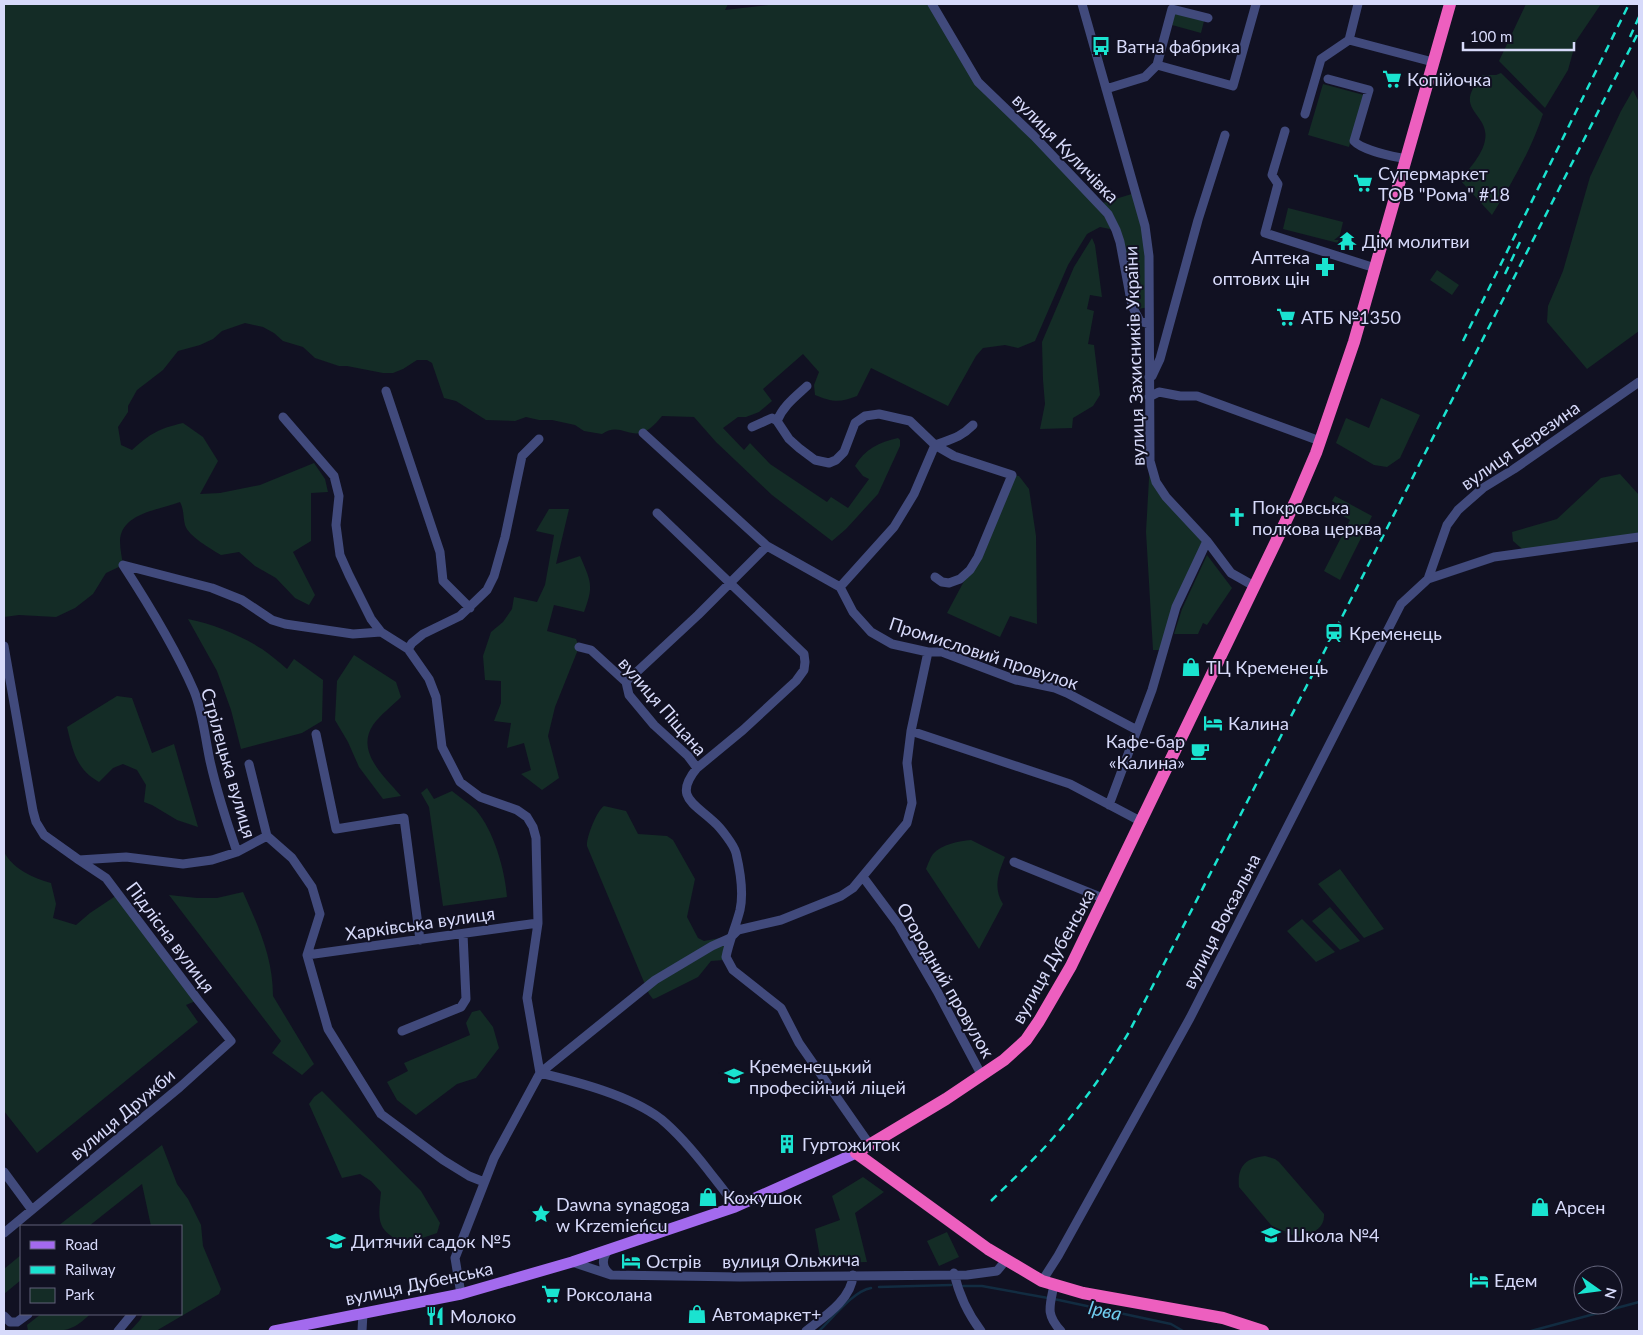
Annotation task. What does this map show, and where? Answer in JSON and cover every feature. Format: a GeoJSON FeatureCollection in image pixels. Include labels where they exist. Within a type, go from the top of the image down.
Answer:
{"type":"FeatureCollection","features":[{"type":"Feature","properties":{"kind":"highway","name":"вулиця Дубенська"},"geometry":{"type":"LineString","coordinates":[[856,1154],[982,1076],[1004,1060],[1026,1040],[1040,1021],[1071,966],[1296,500],[1320,441],[1354,342],[1375,268],[1402,158],[1450,4]]}},
{"type":"Feature","properties":{"kind":"highway"},"geometry":{"type":"LineString","coordinates":[[856,1154],[988,1249],[1048,1283],[1083,1293],[1223,1318],[1263,1331]]}},
{"type":"Feature","properties":{"kind":"main road","name":"вулиця Дубенська"},"geometry":{"type":"LineString","coordinates":[[274,1331],[461,1294],[572,1262],[735,1207],[856,1154]]}},
{"type":"Feature","properties":{"kind":"street","name":"вулиця Куличівка"},"geometry":{"type":"LineString","coordinates":[[932,4],[978,82],[1034,136],[1108,214],[1120,242],[1132,306],[1140,321],[1149,324]]}},
{"type":"Feature","properties":{"kind":"street","name":"вулиця Захисників України"},"geometry":{"type":"LineString","coordinates":[[1082,4],[1145,226],[1149,256],[1150,461],[1156,482],[1166,497],[1207,541],[1231,573],[1254,586]]}},
{"type":"Feature","properties":{"kind":"street"},"geometry":{"type":"LineString","coordinates":[[1157,65],[1233,86],[1256,4]]}},
{"type":"Feature","properties":{"kind":"street"},"geometry":{"type":"LineString","coordinates":[[1305,114],[1321,59],[1348,40],[1358,4]]}},
{"type":"Feature","properties":{"kind":"street"},"geometry":{"type":"LineString","coordinates":[[1106,89],[1145,77],[1157,65],[1172,8],[1208,18]]}},
{"type":"Feature","properties":{"kind":"street"},"geometry":{"type":"LineString","coordinates":[[1348,40],[1433,62]]}},
{"type":"Feature","properties":{"kind":"street"},"geometry":{"type":"LineString","coordinates":[[1328,79],[1369,90],[1354,141],[1356,144],[1370,150],[1402,158]]}},
{"type":"Feature","properties":{"kind":"street"},"geometry":{"type":"LineString","coordinates":[[1285,132],[1272,175],[1278,184],[1265,233],[1375,268]]}},
{"type":"Feature","properties":{"kind":"street"},"geometry":{"type":"LineString","coordinates":[[1149,377],[1152,376],[1160,359],[1198,220],[1225,135]]}},
{"type":"Feature","properties":{"kind":"street","name":"вулиця Березина"},"geometry":{"type":"LineString","coordinates":[[1428,579],[1447,525],[1458,510],[1483,488],[1514,470],[1639,382]]}},
{"type":"Feature","properties":{"kind":"street"},"geometry":{"type":"LineString","coordinates":[[777,422],[790,401],[806,386]]}},
{"type":"Feature","properties":{"kind":"street"},"geometry":{"type":"LineString","coordinates":[[386,391],[440,552],[444,581],[470,608]]}},
{"type":"Feature","properties":{"kind":"street"},"geometry":{"type":"LineString","coordinates":[[1149,397],[1159,392],[1180,396],[1197,396],[1320,441]]}},
{"type":"Feature","properties":{"kind":"street"},"geometry":{"type":"LineString","coordinates":[[752,427],[772,418],[777,422],[789,440],[799,448],[815,460],[829,463],[836,460],[844,452],[855,423],[865,416],[880,414],[910,421],[935,446],[954,456],[1012,475],[978,556],[970,570],[960,579],[950,583],[942,582],[935,577]]}},
{"type":"Feature","properties":{"kind":"street"},"geometry":{"type":"LineString","coordinates":[[283,417],[334,476],[339,496],[336,526],[340,555],[371,619],[381,632],[408,649],[429,678],[436,697],[442,747],[460,782],[480,797],[517,810],[527,818],[533,827],[536,838],[538,923],[527,998],[540,1073]]}},
{"type":"Feature","properties":{"kind":"street"},"geometry":{"type":"LineString","coordinates":[[643,432],[767,546],[840,587],[894,527],[914,494],[935,446],[954,439],[973,425]]}},
{"type":"Feature","properties":{"kind":"street"},"geometry":{"type":"LineString","coordinates":[[408,649],[423,634],[460,616],[487,590],[494,576],[505,537],[522,456],[539,439]]}},
{"type":"Feature","properties":{"kind":"street"},"geometry":{"type":"LineString","coordinates":[[657,514],[804,654],[806,662],[804,670],[796,681],[743,730],[696,768]]}},
{"type":"Feature","properties":{"kind":"street"},"geometry":{"type":"LineString","coordinates":[[1428,579],[1494,557],[1639,537]]}},
{"type":"Feature","properties":{"kind":"street"},"geometry":{"type":"LineString","coordinates":[[1109,805],[1152,690],[1176,607],[1207,541]]}},
{"type":"Feature","properties":{"kind":"street"},"geometry":{"type":"LineString","coordinates":[[626,682],[698,615],[767,546]]}},
{"type":"Feature","properties":{"kind":"street","name":"Стрілецька вулиця"},"geometry":{"type":"LineString","coordinates":[[237,852],[210,764],[194,692],[147,602],[123,566],[212,588],[242,600],[272,620],[285,624],[354,634],[381,632]]}},
{"type":"Feature","properties":{"kind":"street","name":"вулиця Вокзальна"},"geometry":{"type":"LineString","coordinates":[[1048,1283],[1062,1250],[1188,1020],[1401,604],[1428,579]]}},
{"type":"Feature","properties":{"kind":"street","name":"Промисловий провулок"},"geometry":{"type":"LineString","coordinates":[[840,587],[853,612],[871,632],[892,644],[928,652],[942,652],[1008,677],[1067,693],[1137,730]]}},
{"type":"Feature","properties":{"kind":"street","name":"Підлісна вулиця"},"geometry":{"type":"LineString","coordinates":[[4,646],[36,822],[44,835],[106,878],[198,1000],[232,1041]]}},
{"type":"Feature","properties":{"kind":"street","name":"вулиця Піщана"},"geometry":{"type":"LineString","coordinates":[[579,647],[591,650],[626,682],[629,695],[654,725],[688,756],[696,768],[686,784],[686,793],[698,810],[714,822],[735,850],[741,879],[740,908],[726,957],[733,970],[780,1008],[799,1043],[870,1146]]}},
{"type":"Feature","properties":{"kind":"street"},"geometry":{"type":"LineString","coordinates":[[461,1294],[455,1258],[494,1158],[540,1073],[655,980],[712,946],[730,938],[738,930],[781,920],[841,896],[853,888],[907,823],[912,803],[907,763],[911,731],[928,652]]}},
{"type":"Feature","properties":{"kind":"street"},"geometry":{"type":"LineString","coordinates":[[911,731],[1070,784],[1142,822]]}},
{"type":"Feature","properties":{"kind":"street"},"geometry":{"type":"LineString","coordinates":[[316,734],[336,829],[404,818],[420,940]]}},
{"type":"Feature","properties":{"kind":"street","name":"Стрілецька вулиця"},"geometry":{"type":"LineString","coordinates":[[250,764],[267,836],[292,858],[312,886],[320,914],[306,955]]}},
{"type":"Feature","properties":{"kind":"street"},"geometry":{"type":"LineString","coordinates":[[79,860],[126,857],[183,864],[212,860],[237,852],[267,836]]}},
{"type":"Feature","properties":{"kind":"street"},"geometry":{"type":"LineString","coordinates":[[1014,862],[1105,899]]}},
{"type":"Feature","properties":{"kind":"street","name":"Огородний провулок"},"geometry":{"type":"LineString","coordinates":[[863,877],[898,924],[928,974],[982,1076]]}},
{"type":"Feature","properties":{"kind":"street","name":"Харківська вулиця"},"geometry":{"type":"LineString","coordinates":[[306,955],[538,923]]}},
{"type":"Feature","properties":{"kind":"street"},"geometry":{"type":"LineString","coordinates":[[402,1031],[461,1007],[466,998],[463,934]]}},
{"type":"Feature","properties":{"kind":"street"},"geometry":{"type":"LineString","coordinates":[[306,955],[328,1029],[381,1114],[443,1160],[469,1176],[484,1182]]}},
{"type":"Feature","properties":{"kind":"street","name":"вулиця Дружби"},"geometry":{"type":"LineString","coordinates":[[4,1233],[180,1087],[232,1041]]}},
{"type":"Feature","properties":{"kind":"street"},"geometry":{"type":"LineString","coordinates":[[540,1073],[562,1078],[622,1098],[640,1106],[660,1119],[680,1136],[735,1207]]}},
{"type":"Feature","properties":{"kind":"street"},"geometry":{"type":"LineString","coordinates":[[4,1172],[32,1210]]}},
{"type":"Feature","properties":{"kind":"street"},"geometry":{"type":"LineString","coordinates":[[610,1249],[605,1253],[603,1263],[606,1271],[611,1275]]}},
{"type":"Feature","properties":{"kind":"street","name":"вулиця Ольжича"},"geometry":{"type":"LineString","coordinates":[[572,1262],[611,1275],[740,1277],[967,1274],[997,1271],[1006,1260]]}},
{"type":"Feature","properties":{"kind":"street"},"geometry":{"type":"LineString","coordinates":[[954,1274],[958,1292],[973,1321],[981,1331]]}},
{"type":"Feature","properties":{"kind":"street"},"geometry":{"type":"LineString","coordinates":[[806,1331],[840,1302],[852,1285],[853,1275]]}},
{"type":"Feature","properties":{"kind":"street"},"geometry":{"type":"LineString","coordinates":[[1048,1283],[1049,1312],[1053,1323],[1061,1331]]}},
{"type":"Feature","properties":{"kind":"street"},"geometry":{"type":"LineString","coordinates":[[362,1331],[363,1313]]}},
{"type":"Feature","properties":{"kind":"street"},"geometry":{"type":"LineString","coordinates":[[4,1316],[18,1327],[27,1315]]}},
{"type":"Feature","properties":{"kind":"street"},"geometry":{"type":"LineString","coordinates":[[118,1331],[131,1315]]}},
{"type":"Feature","properties":{"kind":"green space"},"geometry":{"type":"Polygon","coordinates":[[[4,4],[728,4],[725,10],[777,4],[932,4],[978,82],[1099,204],[1135,193],[1145,226],[1149,307],[1138,309],[1132,306],[1115,230],[1100,227],[1087,234],[1068,265],[1035,341],[1018,348],[1005,345],[983,348],[976,356],[948,406],[871,368],[857,396],[841,401],[815,395],[814,385],[819,372],[803,354],[763,389],[772,401],[759,412],[746,417],[738,417],[723,428],[744,450],[750,443],[770,464],[827,502],[831,497],[848,508],[869,479],[863,476],[855,466],[859,460],[879,444],[898,438],[900,440],[900,446],[878,494],[846,529],[832,541],[772,495],[716,442],[694,417],[662,416],[652,427],[644,432],[633,433],[613,429],[602,434],[584,431],[575,425],[552,420],[526,417],[515,421],[486,420],[456,401],[444,398],[432,363],[427,360],[417,360],[393,373],[339,366],[315,358],[303,347],[283,341],[263,327],[245,323],[222,331],[213,339],[200,345],[178,351],[163,370],[137,390],[128,406],[128,412],[118,427],[121,445],[132,450],[155,432],[183,423],[203,437],[218,461],[200,494],[220,493],[260,485],[314,463],[325,479],[328,492],[311,493],[311,541],[293,552],[315,595],[309,605],[295,598],[276,578],[255,566],[239,552],[221,555],[195,538],[185,525],[180,502],[142,514],[127,524],[122,532],[120,541],[123,565],[106,573],[93,594],[75,608],[56,617],[19,615],[4,617],[4,4]]]}},
{"type":"Feature","properties":{"kind":"green space"},"geometry":{"type":"Polygon","coordinates":[[[1526,4],[1601,4],[1576,41],[1568,70],[1545,108],[1499,61],[1526,4]]]}},
{"type":"Feature","properties":{"kind":"green space"},"geometry":{"type":"Polygon","coordinates":[[[1175,13],[1204,21],[1201,33],[1172,25],[1175,13]]]}},
{"type":"Feature","properties":{"kind":"green space"},"geometry":{"type":"Polygon","coordinates":[[[1501,73],[1543,114],[1520,166],[1492,215],[1460,180],[1479,156],[1485,140],[1484,127],[1472,108],[1470,97],[1480,75],[1496,75],[1501,73]]]}},
{"type":"Feature","properties":{"kind":"green space"},"geometry":{"type":"Polygon","coordinates":[[[1323,84],[1364,95],[1349,147],[1308,135],[1323,84]]]}},
{"type":"Feature","properties":{"kind":"green space"},"geometry":{"type":"Polygon","coordinates":[[[1633,90],[1639,102],[1639,331],[1587,369],[1547,322],[1548,306],[1563,271],[1590,177],[1633,90]]]}},
{"type":"Feature","properties":{"kind":"green space"},"geometry":{"type":"Polygon","coordinates":[[[1288,208],[1343,222],[1338,243],[1283,229],[1288,208]]]}},
{"type":"Feature","properties":{"kind":"green space"},"geometry":{"type":"Polygon","coordinates":[[[1092,238],[1095,245],[1102,297],[1090,295],[1087,309],[1094,311],[1088,344],[1094,345],[1100,395],[1093,406],[1073,418],[1072,428],[1040,429],[1045,404],[1042,342],[1074,267],[1092,238]]]}},
{"type":"Feature","properties":{"kind":"green space"},"geometry":{"type":"Polygon","coordinates":[[[1437,270],[1459,285],[1452,295],[1430,280],[1437,270]]]}},
{"type":"Feature","properties":{"kind":"green space"},"geometry":{"type":"Polygon","coordinates":[[[1381,398],[1420,415],[1400,458],[1387,467],[1374,465],[1336,443],[1346,418],[1369,428],[1381,398]]]}},
{"type":"Feature","properties":{"kind":"green space"},"geometry":{"type":"Polygon","coordinates":[[[1150,461],[1156,482],[1207,541],[1176,607],[1164,650],[1153,650],[1146,532],[1150,461]]]}},
{"type":"Feature","properties":{"kind":"green space"},"geometry":{"type":"Polygon","coordinates":[[[1620,474],[1639,495],[1639,537],[1527,553],[1513,541],[1512,532],[1557,519],[1601,478],[1620,474]]]}},
{"type":"Feature","properties":{"kind":"green space"},"geometry":{"type":"Polygon","coordinates":[[[1012,475],[1019,476],[1029,489],[1036,536],[1037,624],[1010,616],[1000,637],[947,613],[970,570],[1012,475]]]}},
{"type":"Feature","properties":{"kind":"green space"},"geometry":{"type":"Polygon","coordinates":[[[1335,496],[1372,516],[1340,580],[1324,571],[1350,520],[1340,514],[1343,507],[1332,501],[1335,496]]]}},
{"type":"Feature","properties":{"kind":"green space"},"geometry":{"type":"Polygon","coordinates":[[[549,509],[569,509],[556,564],[580,556],[589,578],[590,589],[584,612],[554,605],[547,631],[576,639],[579,647],[555,707],[548,736],[559,778],[542,790],[521,774],[531,770],[524,743],[507,748],[511,723],[494,721],[501,703],[501,681],[485,680],[483,656],[491,632],[503,622],[512,609],[514,597],[537,602],[545,585],[554,535],[536,531],[549,509]]]}},
{"type":"Feature","properties":{"kind":"green space"},"geometry":{"type":"Polygon","coordinates":[[[1207,555],[1232,588],[1207,625],[1203,623],[1198,634],[1174,634],[1182,609],[1207,555]]]}},
{"type":"Feature","properties":{"kind":"green space"},"geometry":{"type":"Polygon","coordinates":[[[188,619],[217,627],[245,639],[265,651],[287,669],[294,659],[323,680],[322,721],[302,733],[241,749],[231,710],[217,671],[188,619]]]}},
{"type":"Feature","properties":{"kind":"green space"},"geometry":{"type":"Polygon","coordinates":[[[354,655],[396,682],[401,697],[373,725],[368,735],[368,745],[374,764],[401,796],[383,799],[359,767],[348,742],[335,720],[337,681],[354,655]]]}},
{"type":"Feature","properties":{"kind":"green space"},"geometry":{"type":"Polygon","coordinates":[[[117,696],[132,698],[152,753],[174,744],[198,827],[177,820],[144,802],[146,785],[137,770],[123,764],[113,768],[99,782],[91,777],[80,765],[67,727],[117,696]]]}},
{"type":"Feature","properties":{"kind":"green space"},"geometry":{"type":"Polygon","coordinates":[[[427,788],[434,799],[452,791],[476,810],[488,829],[497,851],[504,875],[507,897],[443,906],[429,807],[421,793],[427,788]]]}},
{"type":"Feature","properties":{"kind":"green space"},"geometry":{"type":"Polygon","coordinates":[[[604,806],[626,811],[638,834],[667,836],[673,840],[695,879],[687,917],[698,938],[704,941],[731,936],[724,960],[711,961],[698,977],[653,999],[649,994],[587,846],[592,824],[604,806]]]}},
{"type":"Feature","properties":{"kind":"green space"},"geometry":{"type":"Polygon","coordinates":[[[971,840],[1005,857],[1000,869],[997,887],[1003,904],[979,949],[926,869],[933,854],[941,848],[956,842],[971,840]]]}},
{"type":"Feature","properties":{"kind":"green space"},"geometry":{"type":"Polygon","coordinates":[[[4,852],[24,872],[51,883],[56,904],[53,918],[76,925],[117,895],[198,1000],[186,1005],[198,1022],[37,1153],[4,1111],[4,852]]]}},
{"type":"Feature","properties":{"kind":"green space"},"geometry":{"type":"Polygon","coordinates":[[[1340,869],[1384,929],[1364,938],[1318,884],[1340,869]]]}},
{"type":"Feature","properties":{"kind":"green space"},"geometry":{"type":"Polygon","coordinates":[[[243,892],[267,955],[273,996],[314,1064],[302,1075],[272,1053],[281,1041],[169,895],[217,898],[243,892]]]}},
{"type":"Feature","properties":{"kind":"green space"},"geometry":{"type":"Polygon","coordinates":[[[1330,907],[1360,941],[1340,950],[1312,921],[1330,907]]]}},
{"type":"Feature","properties":{"kind":"green space"},"geometry":{"type":"Polygon","coordinates":[[[1302,919],[1335,952],[1316,962],[1287,931],[1302,919]]]}},
{"type":"Feature","properties":{"kind":"green space"},"geometry":{"type":"Polygon","coordinates":[[[480,1010],[493,1027],[499,1048],[476,1078],[457,1084],[416,1115],[397,1100],[387,1082],[408,1071],[404,1063],[470,1035],[466,1023],[472,1012],[480,1010]]]}},
{"type":"Feature","properties":{"kind":"green space"},"geometry":{"type":"Polygon","coordinates":[[[322,1091],[421,1191],[440,1223],[437,1233],[405,1244],[396,1239],[381,1224],[379,1210],[381,1192],[371,1181],[360,1174],[342,1178],[309,1104],[322,1091]]]}},
{"type":"Feature","properties":{"kind":"green space"},"geometry":{"type":"Polygon","coordinates":[[[162,1145],[177,1184],[188,1199],[201,1225],[203,1246],[221,1289],[219,1294],[156,1331],[130,1331],[142,1315],[182,1315],[182,1225],[151,1225],[142,1184],[90,1225],[59,1225],[162,1145]]]}},
{"type":"Feature","properties":{"kind":"green space"},"geometry":{"type":"Polygon","coordinates":[[[1265,1156],[1279,1162],[1324,1214],[1321,1225],[1316,1231],[1305,1238],[1276,1231],[1239,1187],[1239,1174],[1247,1161],[1265,1156]]]}},
{"type":"Feature","properties":{"kind":"green space"},"geometry":{"type":"Polygon","coordinates":[[[863,1177],[884,1192],[855,1213],[867,1262],[821,1263],[815,1229],[840,1220],[832,1196],[863,1177]]]}},
{"type":"Feature","properties":{"kind":"green space"},"geometry":{"type":"Polygon","coordinates":[[[947,1232],[959,1257],[939,1266],[927,1241],[947,1232]]]}},
{"type":"Feature","properties":{"kind":"green space"},"geometry":{"type":"Polygon","coordinates":[[[20,1256],[20,1281],[4,1294],[4,1269],[20,1256]]]}},
{"type":"Feature","properties":{"kind":"green space"},"geometry":{"type":"Polygon","coordinates":[[[40,1315],[89,1315],[70,1329],[28,1331],[27,1325],[40,1315]]]}},
{"type":"Feature","properties":{"kind":"waterway","name":"Ірва"},"geometry":{"type":"LineString","coordinates":[[879,1287],[951,1285]]}},
{"type":"Feature","properties":{"kind":"waterway","name":"Ірва"},"geometry":{"type":"LineString","coordinates":[[963,1286],[982,1286],[1048,1298]]}},
{"type":"Feature","properties":{"kind":"waterway","name":"Ірва"},"geometry":{"type":"LineString","coordinates":[[819,1331],[857,1294],[871,1288]]}},
{"type":"Feature","properties":{"kind":"waterway","name":"Ірва"},"geometry":{"type":"LineString","coordinates":[[1054,1299],[1171,1324],[1183,1331]]}},
{"type":"Feature","properties":{"kind":"waterway","name":"Ірва"},"geometry":{"type":"LineString","coordinates":[[1531,1331],[1639,1302]]}},
{"type":"Feature","properties":{"kind":"railway"},"geometry":{"type":"LineString","coordinates":[[1463,341],[1629,4]]}},
{"type":"Feature","properties":{"kind":"railway"},"geometry":{"type":"LineString","coordinates":[[1630,37],[1639,17]]}},
{"type":"Feature","properties":{"kind":"railway"},"geometry":{"type":"LineString","coordinates":[[991,1201],[1038,1154],[1074,1113],[1112,1060],[1129,1032],[1639,31]]}},
{"type":"Feature","properties":{"kind":"railway"},"geometry":{"type":"LineString","coordinates":[[1505,274],[1520,242]]}},
{"type":"Feature","properties":{"kind":"place","name":"Ватна фабрика"},"geometry":{"type":"Point","coordinates":[1101,46]}},
{"type":"Feature","properties":{"kind":"place","name":"Копійочка"},"geometry":{"type":"Point","coordinates":[1392,79]}},
{"type":"Feature","properties":{"kind":"place","name":"Супермаркет ТОВ \"Рома\" #18"},"geometry":{"type":"Point","coordinates":[1363,183]}},
{"type":"Feature","properties":{"kind":"place","name":"Дім молитви"},"geometry":{"type":"Point","coordinates":[1347,241]}},
{"type":"Feature","properties":{"kind":"place","name":"Аптека оптових цін"},"geometry":{"type":"Point","coordinates":[1325,267]}},
{"type":"Feature","properties":{"kind":"place","name":"АТБ №1350"},"geometry":{"type":"Point","coordinates":[1286,317]}},
{"type":"Feature","properties":{"kind":"place","name":"Покровська полкова церква"},"geometry":{"type":"Point","coordinates":[1237,517]}},
{"type":"Feature","properties":{"kind":"place","name":"Кременець"},"geometry":{"type":"Point","coordinates":[1334,633]}},
{"type":"Feature","properties":{"kind":"place","name":"ТЦ Кременець"},"geometry":{"type":"Point","coordinates":[1191,667]}},
{"type":"Feature","properties":{"kind":"place","name":"Калина"},"geometry":{"type":"Point","coordinates":[1213,723]}},
{"type":"Feature","properties":{"kind":"place","name":"Кафе-бар «Калина»"},"geometry":{"type":"Point","coordinates":[1200,751]}},
{"type":"Feature","properties":{"kind":"place","name":"Кременецький професійний ліцей"},"geometry":{"type":"Point","coordinates":[734,1076]}},
{"type":"Feature","properties":{"kind":"place","name":"Гуртожиток"},"geometry":{"type":"Point","coordinates":[787,1144]}},
{"type":"Feature","properties":{"kind":"place","name":"Кожушок"},"geometry":{"type":"Point","coordinates":[708,1197]}},
{"type":"Feature","properties":{"kind":"place","name":"Арсен"},"geometry":{"type":"Point","coordinates":[1540,1207]}},
{"type":"Feature","properties":{"kind":"place","name":"Dawna synagoga w Krzemieńcu"},"geometry":{"type":"Point","coordinates":[541,1214]}},
{"type":"Feature","properties":{"kind":"place","name":"Школа №4"},"geometry":{"type":"Point","coordinates":[1271,1235]}},
{"type":"Feature","properties":{"kind":"place","name":"Дитячий садок №5"},"geometry":{"type":"Point","coordinates":[336,1241]}},
{"type":"Feature","properties":{"kind":"place","name":"Острів"},"geometry":{"type":"Point","coordinates":[631,1261]}},
{"type":"Feature","properties":{"kind":"place","name":"Едем"},"geometry":{"type":"Point","coordinates":[1479,1280]}},
{"type":"Feature","properties":{"kind":"place","name":"Роксолана"},"geometry":{"type":"Point","coordinates":[551,1294]}},
{"type":"Feature","properties":{"kind":"place","name":"Автомаркет+"},"geometry":{"type":"Point","coordinates":[697,1314]}},
{"type":"Feature","properties":{"kind":"place","name":"Молоко"},"geometry":{"type":"Point","coordinates":[435,1316]}}]}
